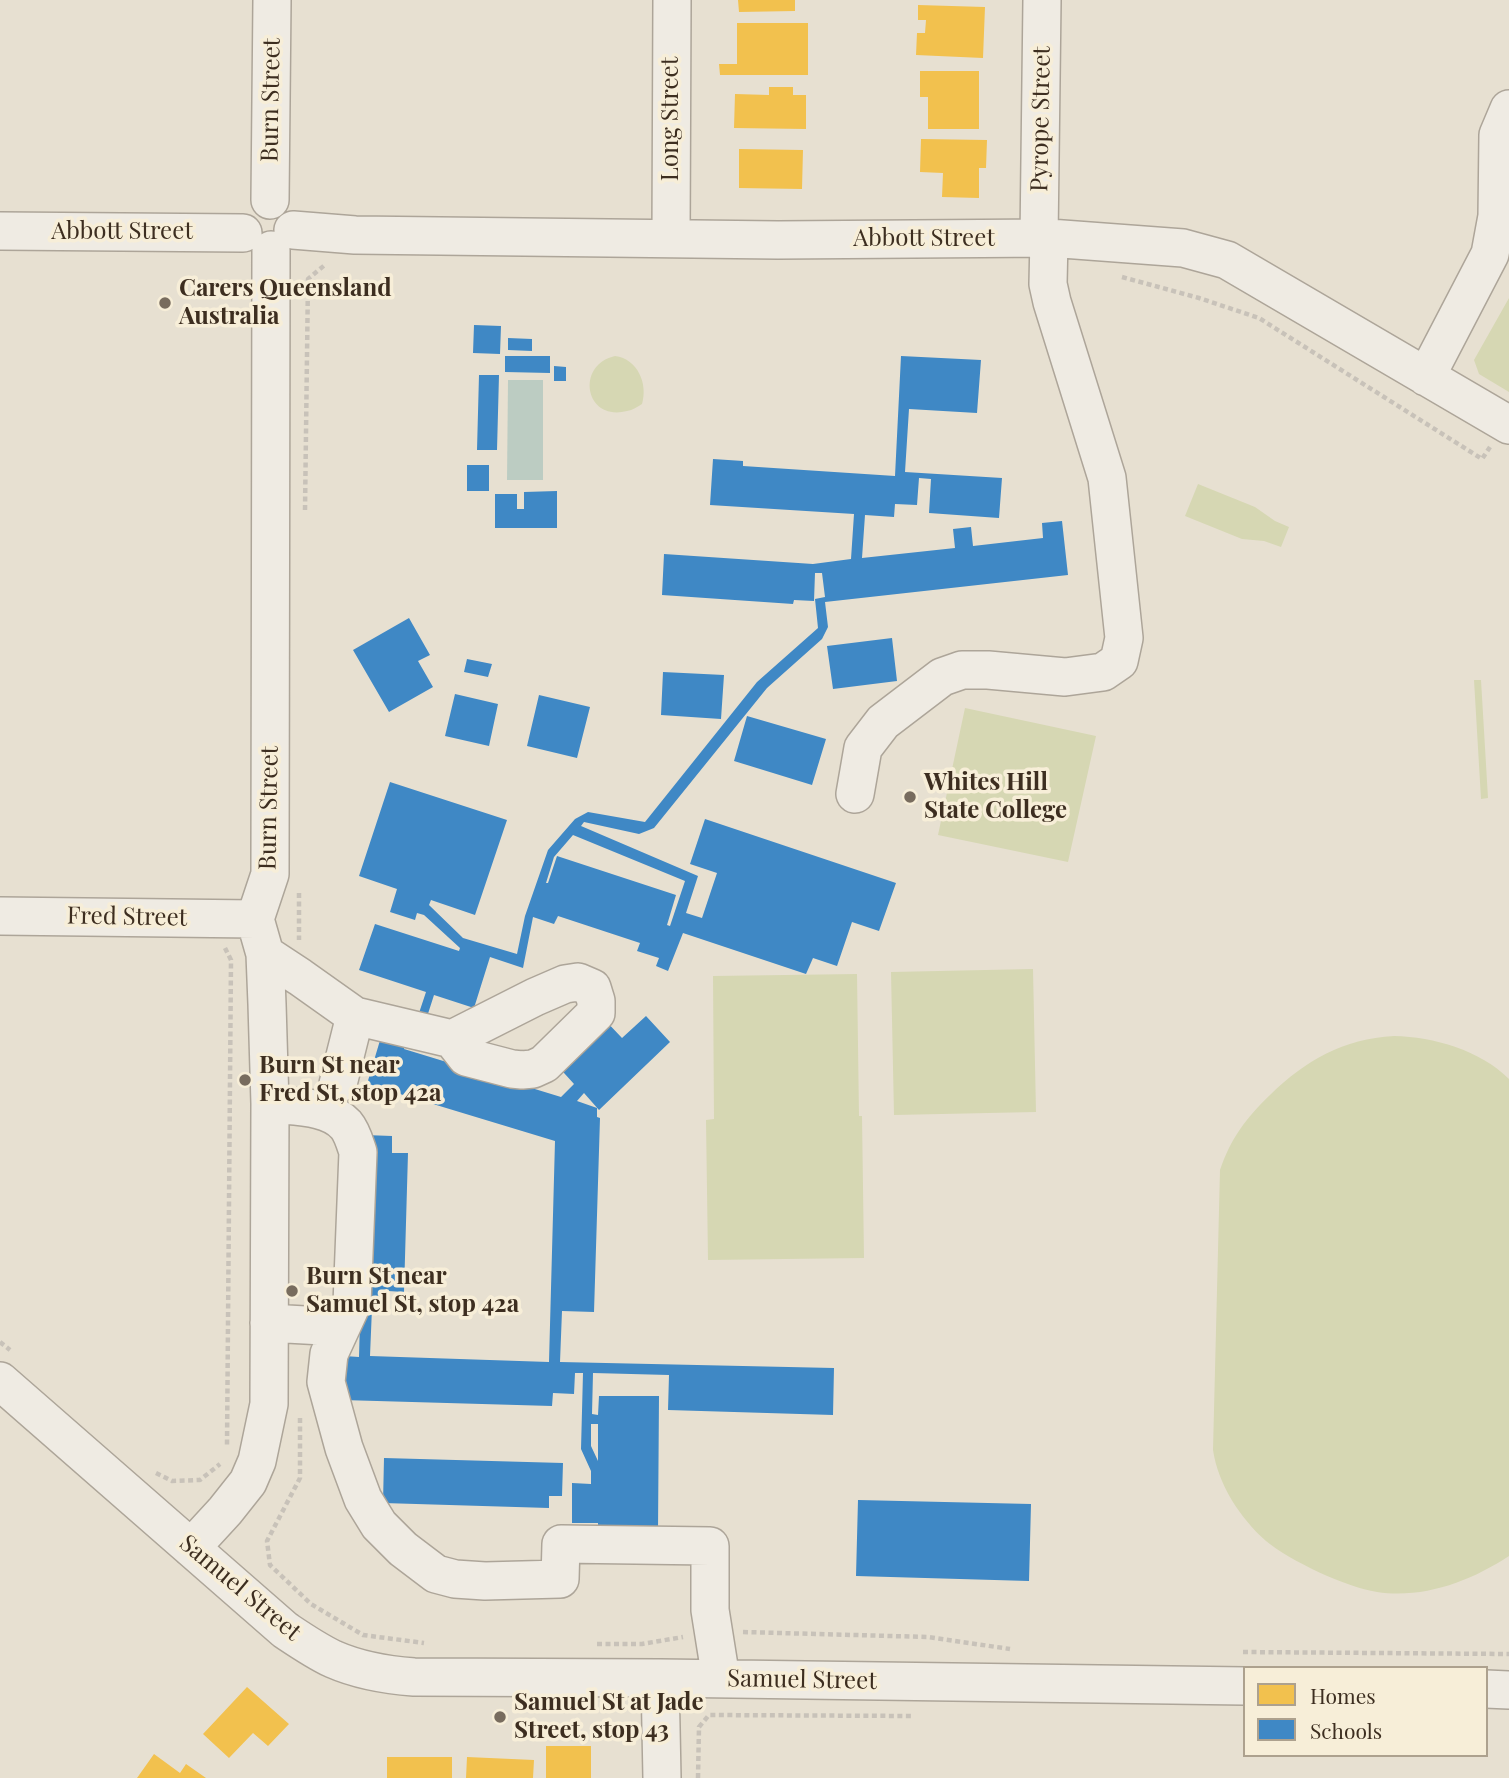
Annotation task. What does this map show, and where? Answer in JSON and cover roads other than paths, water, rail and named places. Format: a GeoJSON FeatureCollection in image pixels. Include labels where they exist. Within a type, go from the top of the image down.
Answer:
{"type":"FeatureCollection","features":[{"type":"Feature","properties":{"kind":"street","name":"Burn Street"},"geometry":{"type":"LineString","coordinates":[[242,930],[270,874],[269,238],[242,225],[248,209],[261,200],[270,200],[272,0]]}},
{"type":"Feature","properties":{"kind":"street","name":"Long Street"},"geometry":{"type":"LineString","coordinates":[[671,238],[672,0]]}},
{"type":"Feature","properties":{"kind":"street","name":"Pyrope Street"},"geometry":{"type":"LineString","coordinates":[[855,794],[863,748],[883,722],[942,677],[962,670],[988,670],[1065,677],[1103,672],[1119,661],[1124,638],[1107,478],[1048,284],[1044,239],[1042,0]]}},
{"type":"Feature","properties":{"kind":"street"},"geometry":{"type":"LineString","coordinates":[[1426,377],[1490,254],[1497,216],[1499,135],[1509,109]]}},
{"type":"Feature","properties":{"kind":"street","name":"Abbott Street"},"geometry":{"type":"LineString","coordinates":[[0,231],[269,238],[355,235],[778,240],[1044,239],[1183,248],[1227,260],[1426,377],[1501,433]]}},
{"type":"Feature","properties":{"kind":"street","name":"Fred Street"},"geometry":{"type":"LineString","coordinates":[[0,916],[242,930]]}},
{"type":"Feature","properties":{"kind":"street"},"geometry":{"type":"LineString","coordinates":[[242,930],[265,954],[355,1016],[452,1039]]}},
{"type":"Feature","properties":{"kind":"street"},"geometry":{"type":"LineString","coordinates":[[191,1548],[248,1482],[257,1461],[269,1404],[270,1104],[265,954]]}},
{"type":"Feature","properties":{"kind":"street"},"geometry":{"type":"LineString","coordinates":[[338,1084],[355,1016]]}},
{"type":"Feature","properties":{"kind":"street"},"geometry":{"type":"LineString","coordinates":[[270,1104],[317,1109],[334,1116],[346,1125],[358,1152],[352,1304],[328,1354],[326,1382],[344,1448],[363,1499],[379,1525],[403,1549],[436,1574],[455,1579],[485,1581],[560,1579],[561,1544],[710,1546],[710,1610],[721,1679]]}},
{"type":"Feature","properties":{"kind":"street"},"geometry":{"type":"LineString","coordinates":[[269,1323],[341,1327]]}},
{"type":"Feature","properties":{"kind":"street","name":"Samuel Street"},"geometry":{"type":"LineString","coordinates":[[5,1366],[191,1548],[285,1630],[333,1659],[366,1670],[414,1677],[721,1679],[1240,1669]]}},
{"type":"Feature","properties":{"kind":"street"},"geometry":{"type":"LineString","coordinates":[[660,1678],[662,1778]]}},
{"type":"Feature","properties":{"kind":"street"},"geometry":{"type":"LineString","coordinates":[[1488,1689],[1509,1689]]}},
{"type":"Feature","properties":{"kind":"place","name":"Carers Queensland Australia"},"geometry":{"type":"Point","coordinates":[165,303]}},
{"type":"Feature","properties":{"kind":"place","name":"Whites Hill State College"},"geometry":{"type":"Point","coordinates":[910,797]}},
{"type":"Feature","properties":{"kind":"place","name":"Burn St near Fred St, stop 42a"},"geometry":{"type":"Point","coordinates":[245,1080]}},
{"type":"Feature","properties":{"kind":"place","name":"Burn St near Samuel St, stop 42a"},"geometry":{"type":"Point","coordinates":[292,1291]}},
{"type":"Feature","properties":{"kind":"place","name":"Samuel St at Jade Street, stop 43"},"geometry":{"type":"Point","coordinates":[500,1717]}}]}
